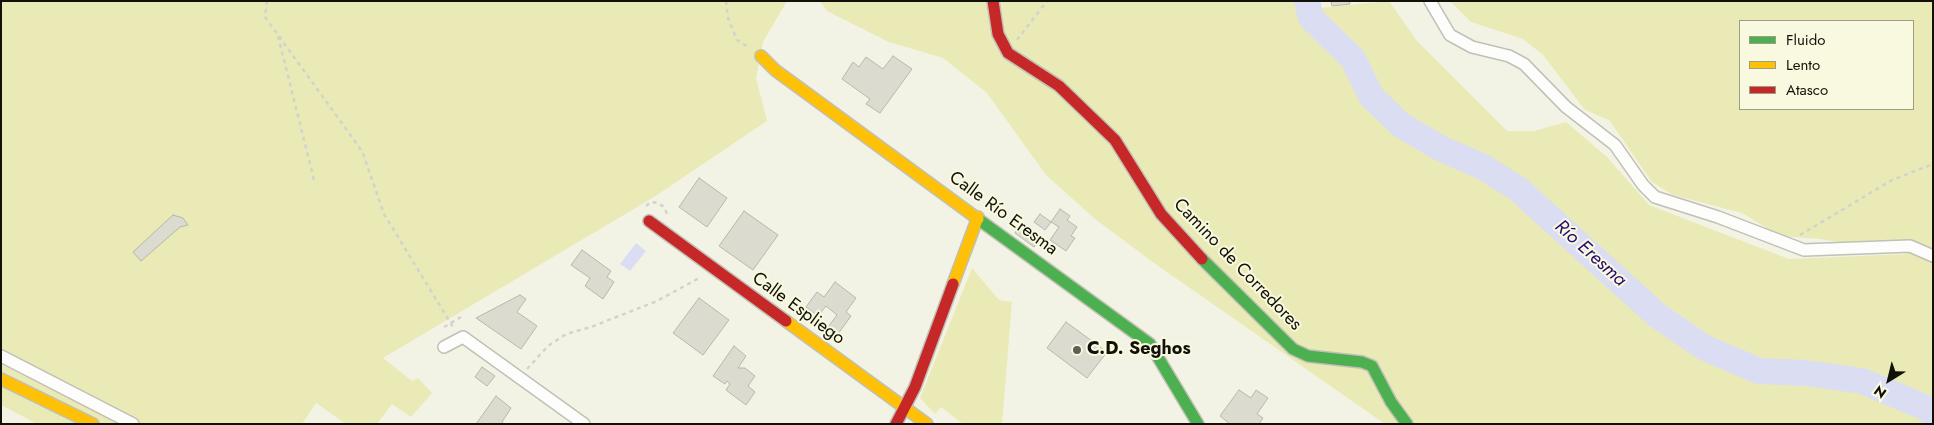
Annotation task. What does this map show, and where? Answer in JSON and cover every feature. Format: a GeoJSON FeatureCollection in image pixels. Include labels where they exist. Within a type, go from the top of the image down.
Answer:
{"type":"FeatureCollection","features":[{"type":"Feature","properties":{"kind":"street","name":"Camino de Corredores"},"geometry":{"type":"LineString","coordinates":[[993,1],[998,34],[1008,52],[1059,86],[1115,140],[1161,214],[1181,238],[1293,349],[1308,356],[1362,362],[1372,366],[1391,402],[1407,424]]}},
{"type":"Feature","properties":{"kind":"street"},"geometry":{"type":"LineString","coordinates":[[1430,1],[1450,36],[1472,47],[1509,56],[1524,64],[1566,107],[1615,144],[1643,186],[1655,197],[1718,217],[1785,244],[1815,251],[1910,246],[1933,256]]}},
{"type":"Feature","properties":{"kind":"street","name":"Calle Río Eresma"},"geometry":{"type":"LineString","coordinates":[[761,56],[775,70],[1150,344],[1198,424]]}},
{"type":"Feature","properties":{"kind":"street"},"geometry":{"type":"LineString","coordinates":[[896,424],[915,387],[978,217]]}},
{"type":"Feature","properties":{"kind":"street","name":"Calle Espliego"},"geometry":{"type":"LineString","coordinates":[[648,221],[927,424]]}},
{"type":"Feature","properties":{"kind":"street"},"geometry":{"type":"LineString","coordinates":[[444,347],[462,337],[584,424]]}},
{"type":"Feature","properties":{"kind":"street"},"geometry":{"type":"LineString","coordinates":[[1,356],[133,424]]}},
{"type":"Feature","properties":{"kind":"street"},"geometry":{"type":"LineString","coordinates":[[1,379],[93,424]]}},
{"type":"Feature","properties":{"kind":"path"},"geometry":{"type":"LineString","coordinates":[[266,1],[265,17],[362,151],[384,214],[460,338]]}},
{"type":"Feature","properties":{"kind":"path"},"geometry":{"type":"LineString","coordinates":[[726,1],[728,18],[737,40],[761,56]]}},
{"type":"Feature","properties":{"kind":"path"},"geometry":{"type":"LineString","coordinates":[[1014,44],[1046,1]]}},
{"type":"Feature","properties":{"kind":"path"},"geometry":{"type":"LineString","coordinates":[[277,34],[314,180]]}},
{"type":"Feature","properties":{"kind":"path"},"geometry":{"type":"LineString","coordinates":[[1785,244],[1892,180],[1933,164]]}},
{"type":"Feature","properties":{"kind":"path"},"geometry":{"type":"LineString","coordinates":[[518,376],[548,346],[566,334],[591,327],[657,301],[714,269]]}},
{"type":"Feature","properties":{"kind":"path"},"geometry":{"type":"LineString","coordinates":[[444,327],[461,317]]}},
{"type":"Feature","properties":{"kind":"green space"},"geometry":{"type":"Polygon","coordinates":[[[1,1],[787,1],[763,42],[756,78],[767,121],[654,197],[383,358],[412,381],[418,378],[432,393],[411,417],[392,404],[377,424],[346,424],[316,403],[302,424],[37,424],[1,405],[1,1]]]}},
{"type":"Feature","properties":{"kind":"green space"},"geometry":{"type":"Polygon","coordinates":[[[820,1],[1307,1],[1309,9],[1389,1],[1417,41],[1507,131],[1534,131],[1566,122],[1607,157],[1649,205],[1789,259],[1908,254],[1820,239],[1780,236],[1742,213],[1673,195],[1652,182],[1609,120],[1585,110],[1543,55],[1523,39],[1471,22],[1450,1],[1933,1],[1933,424],[1385,424],[1154,263],[1095,219],[1046,175],[987,93],[943,58],[889,42],[827,11],[820,1]]]}},
{"type":"Feature","properties":{"kind":"green space"},"geometry":{"type":"Polygon","coordinates":[[[972,268],[999,300],[1012,302],[1002,424],[963,424],[941,407],[935,414],[920,398],[972,268]]]}},
{"type":"Feature","properties":{"kind":"water"},"geometry":{"type":"Polygon","coordinates":[[[636,243],[646,251],[630,271],[620,264],[636,243]]]}},
{"type":"Feature","properties":{"kind":"building"},"geometry":{"type":"Polygon","coordinates":[[[1331,1],[1349,1],[1350,4],[1332,6],[1331,1]]]}},
{"type":"Feature","properties":{"kind":"building"},"geometry":{"type":"Polygon","coordinates":[[[893,56],[912,69],[880,113],[866,104],[870,99],[842,79],[853,62],[859,67],[866,57],[883,69],[893,56]]]}},
{"type":"Feature","properties":{"kind":"building"},"geometry":{"type":"Polygon","coordinates":[[[699,178],[727,198],[707,227],[679,207],[699,178]]]}},
{"type":"Feature","properties":{"kind":"building"},"geometry":{"type":"Polygon","coordinates":[[[1060,209],[1070,216],[1067,220],[1077,227],[1071,236],[1075,238],[1066,251],[1050,240],[1059,227],[1051,222],[1060,209]]]}},
{"type":"Feature","properties":{"kind":"building"},"geometry":{"type":"Polygon","coordinates":[[[744,211],[778,235],[753,270],[719,246],[744,211]]]}},
{"type":"Feature","properties":{"kind":"building"},"geometry":{"type":"Polygon","coordinates":[[[1040,214],[1051,222],[1045,230],[1034,222],[1040,214]]]}},
{"type":"Feature","properties":{"kind":"building"},"geometry":{"type":"Polygon","coordinates":[[[173,215],[183,218],[188,225],[180,227],[141,261],[133,252],[173,215]]]}},
{"type":"Feature","properties":{"kind":"building"},"geometry":{"type":"Polygon","coordinates":[[[1018,227],[1038,242],[1034,247],[1015,233],[1018,227]]]}},
{"type":"Feature","properties":{"kind":"building"},"geometry":{"type":"Polygon","coordinates":[[[582,250],[611,271],[607,277],[614,282],[603,299],[585,286],[590,278],[571,265],[582,250]]]}},
{"type":"Feature","properties":{"kind":"building"},"geometry":{"type":"Polygon","coordinates":[[[835,282],[856,298],[846,312],[851,316],[838,334],[828,327],[837,315],[826,306],[818,316],[806,307],[817,292],[824,297],[835,282]]]}},
{"type":"Feature","properties":{"kind":"building"},"geometry":{"type":"Polygon","coordinates":[[[520,295],[526,299],[517,312],[537,326],[521,349],[476,318],[520,295]]]}},
{"type":"Feature","properties":{"kind":"building"},"geometry":{"type":"Polygon","coordinates":[[[699,298],[729,320],[703,355],[673,333],[699,298]]]}},
{"type":"Feature","properties":{"kind":"building","name":"C.D. Seghos"},"geometry":{"type":"Polygon","coordinates":[[[1066,322],[1107,352],[1087,378],[1047,348],[1066,322]]]}},
{"type":"Feature","properties":{"kind":"building"},"geometry":{"type":"Polygon","coordinates":[[[734,346],[746,356],[738,368],[745,368],[755,376],[748,386],[755,392],[746,405],[726,390],[730,384],[727,381],[725,384],[713,376],[734,346]]]}},
{"type":"Feature","properties":{"kind":"building"},"geometry":{"type":"Polygon","coordinates":[[[482,367],[495,376],[487,386],[475,377],[482,367]]]}},
{"type":"Feature","properties":{"kind":"building"},"geometry":{"type":"Polygon","coordinates":[[[1239,390],[1251,398],[1256,390],[1268,398],[1257,414],[1263,418],[1259,424],[1230,424],[1220,416],[1239,390]]]}},
{"type":"Feature","properties":{"kind":"building"},"geometry":{"type":"Polygon","coordinates":[[[496,396],[511,408],[502,422],[504,424],[476,424],[496,396]]]}},
{"type":"Feature","properties":{"kind":"waterway","name":"Río Eresma"},"geometry":{"type":"LineString","coordinates":[[1307,1],[1311,18],[1353,59],[1371,96],[1401,125],[1440,148],[1483,167],[1518,189],[1658,316],[1705,348],[1759,371],[1806,373],[1862,381],[1924,407],[1933,414]]}},
{"type":"Feature","properties":{"kind":"traffic: fast"},"geometry":{"type":"LineString","coordinates":[[978,219],[1150,344],[1198,424]]}},
{"type":"Feature","properties":{"kind":"traffic: fast"},"geometry":{"type":"LineString","coordinates":[[1202,259],[1293,349],[1308,356],[1362,362],[1372,366],[1391,402],[1407,424]]}},
{"type":"Feature","properties":{"kind":"traffic: slow"},"geometry":{"type":"LineString","coordinates":[[761,56],[775,70],[978,219]]}},
{"type":"Feature","properties":{"kind":"traffic: slow"},"geometry":{"type":"LineString","coordinates":[[953,284],[978,217]]}},
{"type":"Feature","properties":{"kind":"traffic: slow"},"geometry":{"type":"LineString","coordinates":[[786,321],[927,424]]}},
{"type":"Feature","properties":{"kind":"traffic: slow"},"geometry":{"type":"LineString","coordinates":[[1,379],[93,424]]}},
{"type":"Feature","properties":{"kind":"traffic: jam"},"geometry":{"type":"LineString","coordinates":[[993,1],[998,34],[1008,53],[1059,86],[1115,140],[1161,214],[1202,259]]}},
{"type":"Feature","properties":{"kind":"traffic: jam"},"geometry":{"type":"LineString","coordinates":[[649,221],[786,321]]}},
{"type":"Feature","properties":{"kind":"traffic: jam"},"geometry":{"type":"LineString","coordinates":[[896,424],[915,387],[953,284]]}},
{"type":"Feature","properties":{"kind":"place","name":"C.D. Seghos"},"geometry":{"type":"Point","coordinates":[1077,350]}}]}
